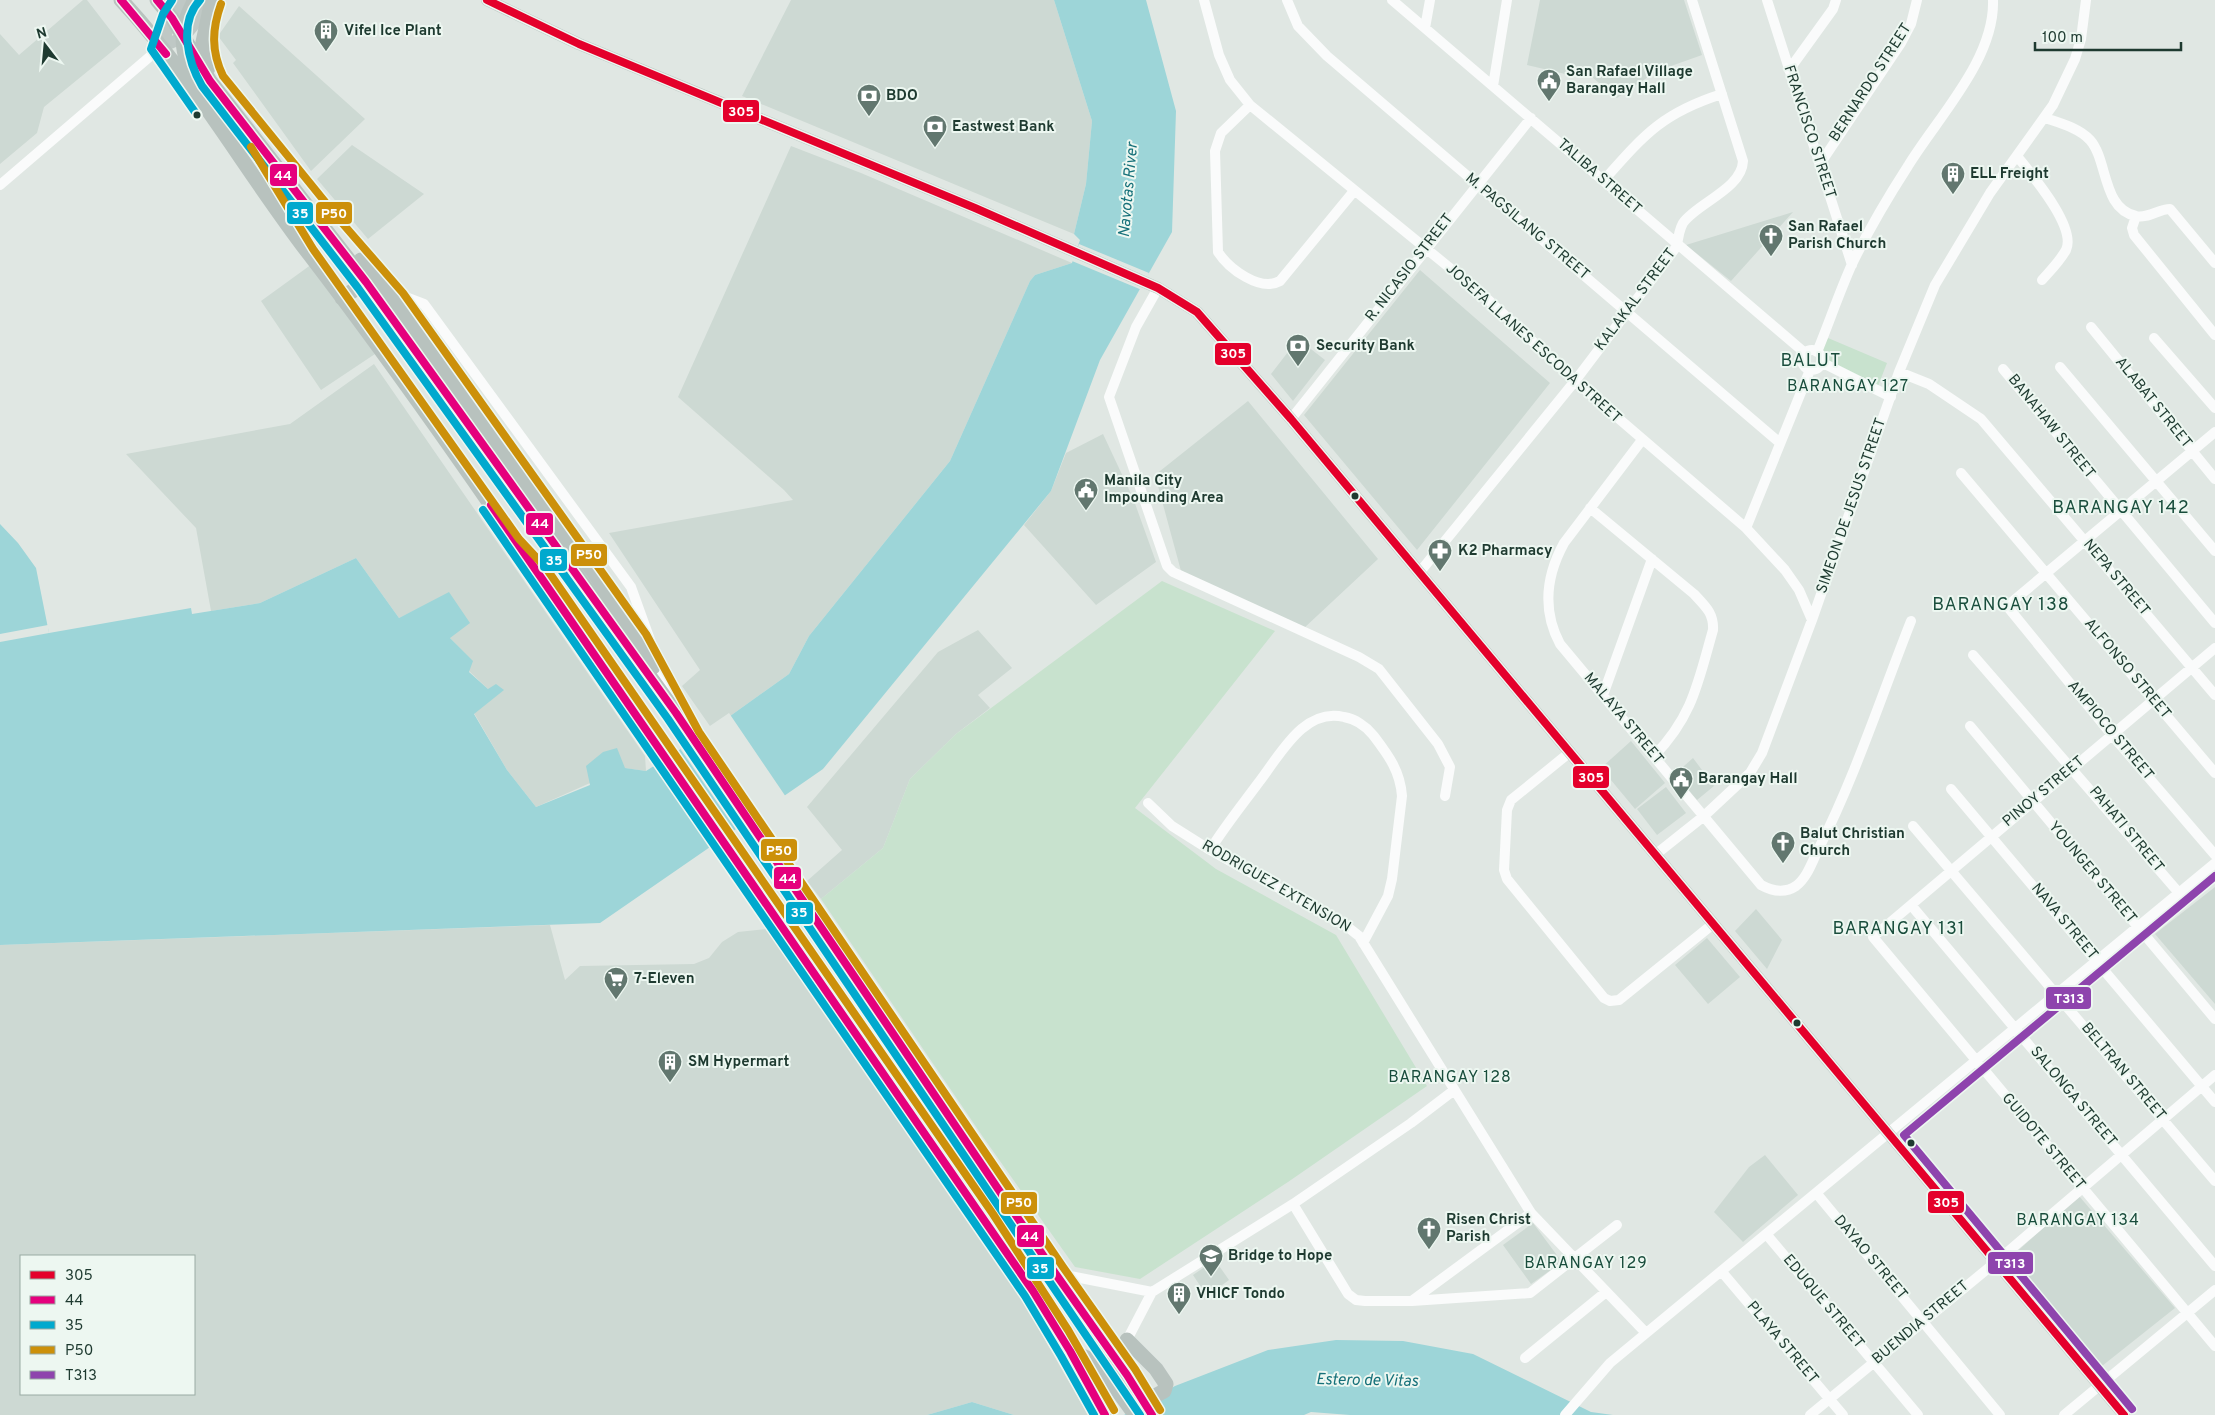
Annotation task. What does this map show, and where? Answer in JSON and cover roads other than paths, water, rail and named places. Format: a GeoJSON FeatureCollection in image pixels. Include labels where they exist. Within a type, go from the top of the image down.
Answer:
{"type":"FeatureCollection","features":[{"type":"Feature","properties":{"kind":"highway"},"geometry":{"type":"LineString","coordinates":[[121,0],[161,47],[286,224],[394,367],[538,574],[980,1213],[1070,1351],[1105,1415]]}},
{"type":"Feature","properties":{"kind":"highway"},"geometry":{"type":"LineString","coordinates":[[158,0],[172,0]]}},
{"type":"Feature","properties":{"kind":"highway"},"geometry":{"type":"LineString","coordinates":[[158,0],[172,18],[204,71],[366,282],[676,713],[1055,1273],[1139,1393],[1152,1415]]}},
{"type":"Feature","properties":{"kind":"highway"},"geometry":{"type":"LineString","coordinates":[[195,0],[186,16],[183,29],[188,67],[197,86],[257,174],[363,316]]}},
{"type":"Feature","properties":{"kind":"highway"},"geometry":{"type":"LineString","coordinates":[[213,0],[203,42],[209,71],[223,92],[277,160],[395,299],[573,546],[638,640],[676,713]]}},
{"type":"Feature","properties":{"kind":"highway"},"geometry":{"type":"LineString","coordinates":[[202,15],[199,33],[204,71]]}},
{"type":"Feature","properties":{"kind":"highway"},"geometry":{"type":"LineString","coordinates":[[277,160],[377,305]]}},
{"type":"Feature","properties":{"kind":"highway"},"geometry":{"type":"LineString","coordinates":[[257,174],[305,255],[511,545],[538,574]]}},
{"type":"Feature","properties":{"kind":"highway"},"geometry":{"type":"LineString","coordinates":[[342,298],[366,282]]}},
{"type":"Feature","properties":{"kind":"highway"},"geometry":{"type":"LineString","coordinates":[[1070,1351],[1094,1361],[1131,1409],[1164,1391],[1166,1384],[1156,1369],[1127,1340]]}},
{"type":"Feature","properties":{"kind":"main road"},"geometry":{"type":"LineString","coordinates":[[161,47],[172,18],[184,0]]}},
{"type":"Feature","properties":{"kind":"main road"},"geometry":{"type":"LineString","coordinates":[[161,47],[184,37],[213,0]]}},
{"type":"Feature","properties":{"kind":"main road"},"geometry":{"type":"LineString","coordinates":[[487,0],[579,44],[975,208],[1145,282],[1197,312],[1291,419],[2124,1415]]}},
{"type":"Feature","properties":{"kind":"street","name":"JOSEFA LLANES ESCODA STREET"},"geometry":{"type":"LineString","coordinates":[[1204,0],[1219,55],[1230,80],[1250,104],[1425,250],[1483,295],[1575,381],[1746,528],[1789,576],[1812,620]]}},
{"type":"Feature","properties":{"kind":"street","name":"M. PAGSILANG STREET"},"geometry":{"type":"LineString","coordinates":[[1287,0],[1298,26],[1327,56],[1780,443]]}},
{"type":"Feature","properties":{"kind":"street","name":"TALIBA STREET"},"geometry":{"type":"LineString","coordinates":[[1392,0],[1604,180],[1677,246],[1805,353]]}},
{"type":"Feature","properties":{"kind":"street"},"geometry":{"type":"LineString","coordinates":[[1425,28],[1430,0]]}},
{"type":"Feature","properties":{"kind":"street"},"geometry":{"type":"LineString","coordinates":[[1493,86],[1507,0]]}},
{"type":"Feature","properties":{"kind":"street","name":"KALAKAL STREET"},"geometry":{"type":"LineString","coordinates":[[1419,573],[1575,381],[1677,246],[1678,233],[1684,222],[1735,179],[1743,167],[1692,0]]}},
{"type":"Feature","properties":{"kind":"street","name":"FRANCISCO STREET"},"geometry":{"type":"LineString","coordinates":[[1767,0],[1852,265]]}},
{"type":"Feature","properties":{"kind":"street"},"geometry":{"type":"LineString","coordinates":[[1789,70],[1833,9],[1836,0]]}},
{"type":"Feature","properties":{"kind":"street","name":"BERNARDO STREET"},"geometry":{"type":"LineString","coordinates":[[1820,164],[1901,43],[1911,24],[1917,0]]}},
{"type":"Feature","properties":{"kind":"street"},"geometry":{"type":"LineString","coordinates":[[1810,370],[1817,368],[1819,357],[1852,265],[1908,165],[1980,58],[1993,14],[1992,0]]}},
{"type":"Feature","properties":{"kind":"street","name":"SIMEON DE JESUS STREET"},"geometry":{"type":"LineString","coordinates":[[1655,855],[1704,816],[1750,773],[1762,753],[1812,620],[1899,372],[1935,285],[1990,193],[2045,118],[2075,59],[2081,39],[2086,0]]}},
{"type":"Feature","properties":{"kind":"street"},"geometry":{"type":"LineString","coordinates":[[0,185],[161,47]]}},
{"type":"Feature","properties":{"kind":"street"},"geometry":{"type":"LineString","coordinates":[[1604,180],[1645,134],[1661,122],[1679,111],[1722,94]]}},
{"type":"Feature","properties":{"kind":"street"},"geometry":{"type":"LineString","coordinates":[[1250,104],[1221,133],[1216,151],[1218,252],[1224,262],[1258,283],[1272,285],[1280,281],[1354,191]]}},
{"type":"Feature","properties":{"kind":"street","name":"R. NICASIO STREET"},"geometry":{"type":"LineString","coordinates":[[1291,419],[1531,118]]}},
{"type":"Feature","properties":{"kind":"street"},"geometry":{"type":"LineString","coordinates":[[2045,118],[2069,126],[2090,140],[2095,148],[2112,193],[2125,210],[2136,216],[2170,209],[2215,263]]}},
{"type":"Feature","properties":{"kind":"street"},"geometry":{"type":"LineString","coordinates":[[2017,156],[2048,196],[2066,233],[2065,250],[2042,280]]}},
{"type":"Feature","properties":{"kind":"street"},"geometry":{"type":"LineString","coordinates":[[2136,216],[2132,228],[2134,235],[2215,335]]}},
{"type":"Feature","properties":{"kind":"street"},"geometry":{"type":"LineString","coordinates":[[366,282],[424,304],[627,581],[676,713]]}},
{"type":"Feature","properties":{"kind":"street"},"geometry":{"type":"LineString","coordinates":[[1158,288],[1136,327],[1109,397],[1167,566],[1173,572],[1359,657],[1379,669],[1438,744],[1450,767],[1445,796]]}},
{"type":"Feature","properties":{"kind":"street","name":"ALABAT STREET"},"geometry":{"type":"LineString","coordinates":[[2091,327],[2191,452],[2215,479]]}},
{"type":"Feature","properties":{"kind":"street"},"geometry":{"type":"LineString","coordinates":[[2154,338],[2215,408]]}},
{"type":"Feature","properties":{"kind":"street"},"geometry":{"type":"LineString","coordinates":[[1810,370],[1803,364],[1802,358],[1805,353],[1810,351],[1891,397]]}},
{"type":"Feature","properties":{"kind":"street"},"geometry":{"type":"LineString","coordinates":[[2060,367],[2215,551]]}},
{"type":"Feature","properties":{"kind":"street","name":"BANAHAW STREET"},"geometry":{"type":"LineString","coordinates":[[2003,369],[2120,512],[2215,623]]}},
{"type":"Feature","properties":{"kind":"street"},"geometry":{"type":"LineString","coordinates":[[1746,528],[1810,370]]}},
{"type":"Feature","properties":{"kind":"street","name":"NEPA STREET"},"geometry":{"type":"LineString","coordinates":[[1899,372],[1930,384],[1976,414],[2215,695]]}},
{"type":"Feature","properties":{"kind":"street"},"geometry":{"type":"LineString","coordinates":[[2046,574],[2215,432]]}},
{"type":"Feature","properties":{"kind":"street","name":"MALAYA STREET"},"geometry":{"type":"LineString","coordinates":[[1642,440],[1564,543],[1555,559],[1547,595],[1553,630],[1560,644],[1761,885],[1771,890],[1783,891],[1796,886],[1806,875],[1833,818],[1911,621]]}},
{"type":"Feature","properties":{"kind":"street","name":"ALFONSO STREET"},"geometry":{"type":"LineString","coordinates":[[1961,473],[2215,774]]}},
{"type":"Feature","properties":{"kind":"street"},"geometry":{"type":"LineString","coordinates":[[1590,508],[1694,594],[1709,610],[1714,620],[1714,630],[1694,696],[1682,724],[1654,756]]}},
{"type":"Feature","properties":{"kind":"street"},"geometry":{"type":"LineString","coordinates":[[1603,695],[1652,559]]}},
{"type":"Feature","properties":{"kind":"street","name":"AMPIOCO STREET"},"geometry":{"type":"LineString","coordinates":[[2046,574],[2007,606],[2112,735],[2215,854]]}},
{"type":"Feature","properties":{"kind":"street","name":"PINOY STREET"},"geometry":{"type":"LineString","coordinates":[[1873,937],[2215,648]]}},
{"type":"Feature","properties":{"kind":"street","name":"PAHATI STREET"},"geometry":{"type":"LineString","coordinates":[[1973,655],[2073,768],[2179,893]]}},
{"type":"Feature","properties":{"kind":"street"},"geometry":{"type":"LineString","coordinates":[[1210,850],[1234,813],[1298,731],[1319,718],[1337,715],[1354,719],[1370,731],[1396,766],[1401,782],[1402,796],[1392,879],[1388,896],[1363,943]]}},
{"type":"Feature","properties":{"kind":"street","name":"YOUNGER STREET"},"geometry":{"type":"LineString","coordinates":[[1970,726],[2215,1020]]}},
{"type":"Feature","properties":{"kind":"street"},"geometry":{"type":"LineString","coordinates":[[1569,753],[1510,800],[1507,810],[1504,870],[1507,879],[1604,998],[1610,1001],[1619,1000],[1713,924]]}},
{"type":"Feature","properties":{"kind":"street","name":"NAVA STREET"},"geometry":{"type":"LineString","coordinates":[[1951,789],[2215,1102]]}},
{"type":"Feature","properties":{"kind":"street","name":"RODRIGUEZ EXTENSION"},"geometry":{"type":"LineString","coordinates":[[1148,804],[1172,826],[1210,850],[1353,930],[1363,943],[1531,1212],[1574,1260],[1646,1333]]}},
{"type":"Feature","properties":{"kind":"street","name":"BELTRAN STREET"},"geometry":{"type":"LineString","coordinates":[[1913,826],[2058,994],[2215,1181]]}},
{"type":"Feature","properties":{"kind":"street"},"geometry":{"type":"LineString","coordinates":[[1565,1415],[1610,1363],[1890,1134],[2215,863]]}},
{"type":"Feature","properties":{"kind":"street","name":"SALONGA STREET"},"geometry":{"type":"LineString","coordinates":[[1911,905],[2215,1266]]}},
{"type":"Feature","properties":{"kind":"street","name":"GUIDOTE STREET"},"geometry":{"type":"LineString","coordinates":[[1873,937],[2080,1188],[2215,1346]]}},
{"type":"Feature","properties":{"kind":"street","name":"BUENDIA STREET"},"geometry":{"type":"LineString","coordinates":[[1810,1415],[1997,1261],[2121,1153],[2215,1075]]}},
{"type":"Feature","properties":{"kind":"street"},"geometry":{"type":"LineString","coordinates":[[1120,1365],[1127,1340],[1152,1292],[1293,1204],[1454,1091]]}},
{"type":"Feature","properties":{"kind":"street","name":"DAYAO STREET"},"geometry":{"type":"LineString","coordinates":[[1817,1194],[2000,1415]]}},
{"type":"Feature","properties":{"kind":"street"},"geometry":{"type":"LineString","coordinates":[[1293,1204],[1348,1294],[1356,1300],[1365,1301],[1412,1301],[1530,1293],[1617,1225]]}},
{"type":"Feature","properties":{"kind":"street"},"geometry":{"type":"LineString","coordinates":[[1412,1301],[1531,1212]]}},
{"type":"Feature","properties":{"kind":"street","name":"EDUQUE STREET"},"geometry":{"type":"LineString","coordinates":[[1767,1235],[1918,1415]]}},
{"type":"Feature","properties":{"kind":"street","name":"PLAYA STREET"},"geometry":{"type":"LineString","coordinates":[[1722,1272],[1843,1415]]}},
{"type":"Feature","properties":{"kind":"street"},"geometry":{"type":"LineString","coordinates":[[1055,1273],[1152,1292]]}},
{"type":"Feature","properties":{"kind":"street"},"geometry":{"type":"LineString","coordinates":[[2064,1415],[2215,1290]]}},
{"type":"Feature","properties":{"kind":"street"},"geometry":{"type":"LineString","coordinates":[[1525,1358],[1606,1292]]}},
{"type":"Feature","properties":{"kind":"water","name":"Navotas River"},"geometry":{"type":"Polygon","coordinates":[[[1054,0],[1146,0],[1176,111],[1172,232],[1100,360],[1051,491],[823,769],[600,923],[0,945],[0,524],[18,543],[36,568],[49,633],[191,608],[192,614],[260,603],[356,558],[399,618],[449,592],[470,623],[450,638],[473,661],[469,672],[488,689],[496,684],[504,690],[474,714],[507,770],[536,807],[590,785],[586,766],[603,752],[617,748],[625,768],[646,771],[712,729],[789,674],[809,636],[950,461],[1030,281],[1035,275],[1072,263],[1080,240],[1074,234],[1086,184],[1092,121],[1054,0]]]}},
{"type":"Feature","properties":{"kind":"water","name":"Estero de Vitas"},"geometry":{"type":"Polygon","coordinates":[[[1336,1340],[1403,1341],[1473,1354],[1591,1412],[1613,1415],[1350,1415],[1311,1412],[1304,1415],[1124,1415],[1175,1386],[1268,1350],[1336,1340]]]}},
{"type":"Feature","properties":{"kind":"water"},"geometry":{"type":"Polygon","coordinates":[[[972,1402],[1014,1415],[927,1415],[972,1402]]]}},
{"type":"Feature","properties":{"kind":"place","name":"Vifel Ice Plant"},"geometry":{"type":"Point","coordinates":[326,52]}},
{"type":"Feature","properties":{"kind":"place","name":"San Rafael Village Barangay Hall"},"geometry":{"type":"Point","coordinates":[1549,102]}},
{"type":"Feature","properties":{"kind":"place","name":"BDO"},"geometry":{"type":"Point","coordinates":[869,117]}},
{"type":"Feature","properties":{"kind":"place","name":"Eastwest Bank"},"geometry":{"type":"Point","coordinates":[935,148]}},
{"type":"Feature","properties":{"kind":"place","name":"ELL Freight"},"geometry":{"type":"Point","coordinates":[1953,195]}},
{"type":"Feature","properties":{"kind":"place","name":"San Rafael Parish Church"},"geometry":{"type":"Point","coordinates":[1771,257]}},
{"type":"Feature","properties":{"kind":"place","name":"Security Bank"},"geometry":{"type":"Point","coordinates":[1298,367]}},
{"type":"Feature","properties":{"kind":"place","name":"Manila City Impounding Area"},"geometry":{"type":"Point","coordinates":[1086,511]}},
{"type":"Feature","properties":{"kind":"place","name":"K2 Pharmacy"},"geometry":{"type":"Point","coordinates":[1440,572]}},
{"type":"Feature","properties":{"kind":"place","name":"Barangay Hall"},"geometry":{"type":"Point","coordinates":[1681,800]}},
{"type":"Feature","properties":{"kind":"place","name":"Balut Christian Church"},"geometry":{"type":"Point","coordinates":[1783,864]}},
{"type":"Feature","properties":{"kind":"place","name":"7-Eleven"},"geometry":{"type":"Point","coordinates":[616,1000]}},
{"type":"Feature","properties":{"kind":"place","name":"SM Hypermart"},"geometry":{"type":"Point","coordinates":[670,1083]}},
{"type":"Feature","properties":{"kind":"place","name":"Risen Christ Parish"},"geometry":{"type":"Point","coordinates":[1429,1250]}},
{"type":"Feature","properties":{"kind":"place","name":"Bridge to Hope"},"geometry":{"type":"Point","coordinates":[1211,1277]}},
{"type":"Feature","properties":{"kind":"place","name":"VHICF Tondo"},"geometry":{"type":"Point","coordinates":[1179,1315]}},
{"type":"Feature","properties":{"kind":"district","name":"BALUT"},"geometry":{"type":"Point","coordinates":[1811,361]}},
{"type":"Feature","properties":{"kind":"district","name":"BARANGAY 127"},"geometry":{"type":"Point","coordinates":[1848,387]}},
{"type":"Feature","properties":{"kind":"district","name":"BARANGAY 142"},"geometry":{"type":"Point","coordinates":[2121,508]}},
{"type":"Feature","properties":{"kind":"district","name":"BARANGAY 138"},"geometry":{"type":"Point","coordinates":[2001,605]}},
{"type":"Feature","properties":{"kind":"district","name":"BARANGAY 131"},"geometry":{"type":"Point","coordinates":[1899,929]}},
{"type":"Feature","properties":{"kind":"district","name":"BARANGAY 128"},"geometry":{"type":"Point","coordinates":[1450,1078]}},
{"type":"Feature","properties":{"kind":"district","name":"BARANGAY 134"},"geometry":{"type":"Point","coordinates":[2078,1221]}},
{"type":"Feature","properties":{"kind":"district","name":"BARANGAY 129"},"geometry":{"type":"Point","coordinates":[1586,1264]}}]}
